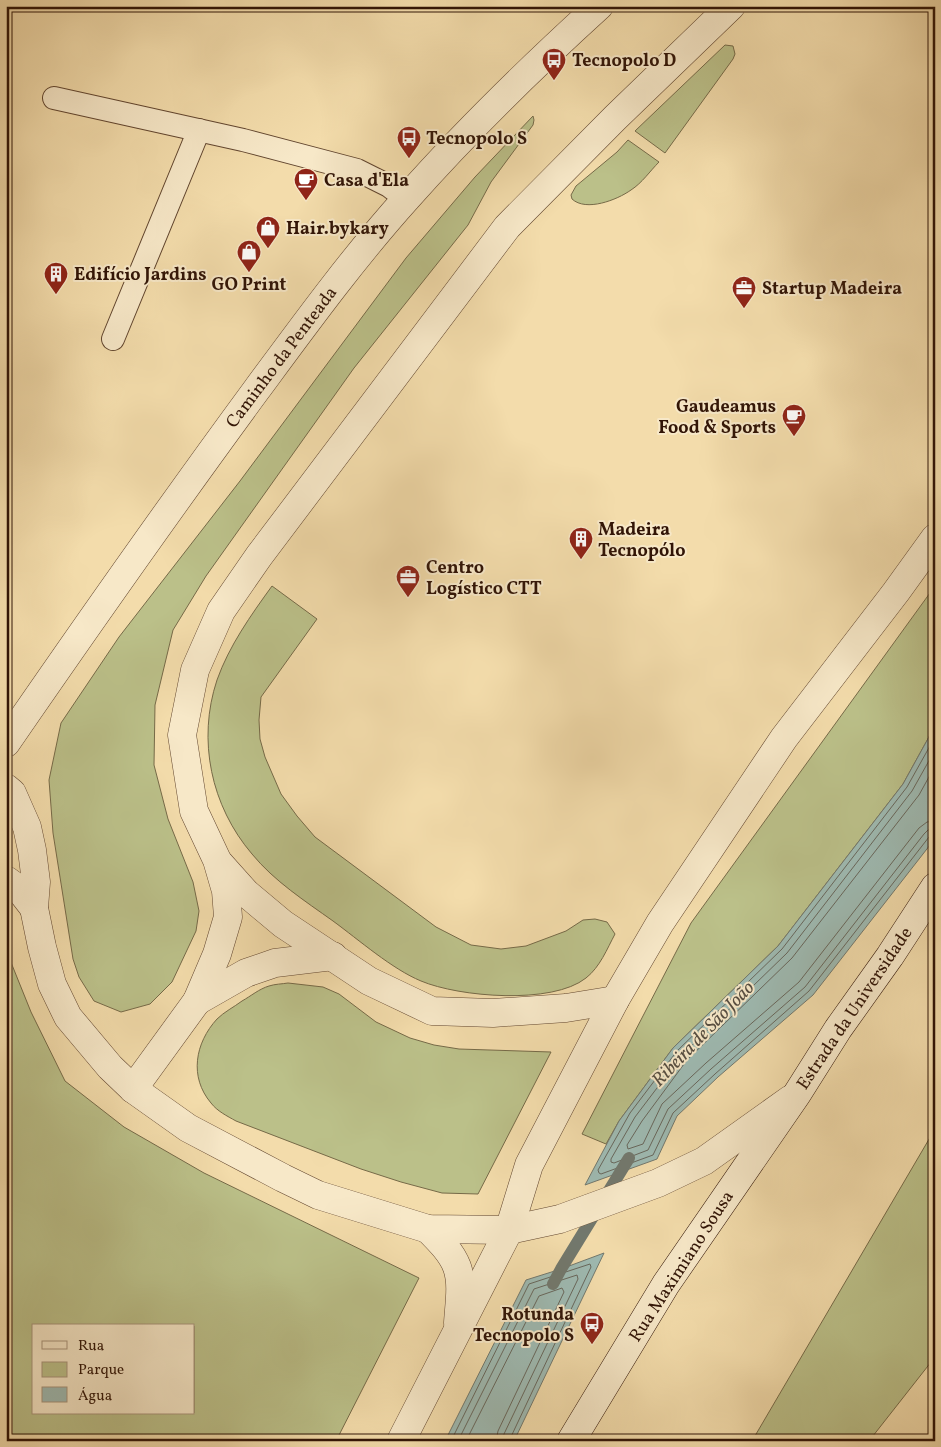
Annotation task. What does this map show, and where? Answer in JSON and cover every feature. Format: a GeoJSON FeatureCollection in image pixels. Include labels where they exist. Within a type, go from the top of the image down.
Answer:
{"type":"FeatureCollection","features":[{"type":"Feature","properties":{"kind":"street","name":"Caminho da Penteada"},"geometry":{"type":"LineString","coordinates":[[6,743],[195,474],[337,281],[406,199],[524,75],[599,6]]}},
{"type":"Feature","properties":{"kind":"street"},"geometry":{"type":"LineString","coordinates":[[133,1089],[197,1001],[218,954],[228,917],[226,891],[217,860],[194,812],[182,735],[195,670],[222,611],[259,556],[507,227],[615,118],[731,6]]}},
{"type":"Feature","properties":{"kind":"street"},"geometry":{"type":"LineString","coordinates":[[401,1441],[509,1230],[529,1165],[615,1000],[660,923],[784,738],[935,538]]}},
{"type":"Feature","properties":{"kind":"street","name":"Estrada da Universidade"},"geometry":{"type":"LineString","coordinates":[[6,788],[12,792],[20,810],[32,850],[36,882],[34,908],[52,984],[68,1017],[110,1067],[133,1089],[188,1128],[292,1182],[318,1195],[428,1229],[509,1230],[560,1219],[658,1183],[704,1161],[751,1129],[797,1094],[838,1029],[890,956],[935,887]]}},
{"type":"Feature","properties":{"kind":"street"},"geometry":{"type":"LineString","coordinates":[[217,860],[246,893],[283,924],[369,981],[432,1011],[493,1013],[566,1008],[615,1000]]}},
{"type":"Feature","properties":{"kind":"street","name":"Estrada da Universidade"},"geometry":{"type":"LineString","coordinates":[[6,880],[20,890],[34,908]]}},
{"type":"Feature","properties":{"kind":"street"},"geometry":{"type":"LineString","coordinates":[[197,1001],[246,973],[275,963],[333,956]]}},
{"type":"Feature","properties":{"kind":"street","name":"Rua Maximiano Sousa"},"geometry":{"type":"LineString","coordinates":[[571,1441],[666,1284],[797,1094]]}},
{"type":"Feature","properties":{"kind":"street"},"geometry":{"type":"LineString","coordinates":[[428,1229],[441,1242],[457,1267],[460,1302],[457,1330]]}},
{"type":"Feature","properties":{"kind":"lane"},"geometry":{"type":"LineString","coordinates":[[54,98],[243,140],[357,170],[389,186],[406,199]]}},
{"type":"Feature","properties":{"kind":"lane"},"geometry":{"type":"LineString","coordinates":[[113,339],[199,130]]}},
{"type":"Feature","properties":{"kind":"green space"},"geometry":{"type":"Polygon","coordinates":[[[725,45],[733,46],[735,54],[733,59],[665,153],[635,131],[725,45]]]}},
{"type":"Feature","properties":{"kind":"green space"},"geometry":{"type":"Polygon","coordinates":[[[533,116],[533,125],[491,182],[468,225],[354,368],[206,576],[173,630],[155,705],[154,765],[168,819],[193,882],[199,911],[196,931],[172,982],[150,1004],[121,1012],[94,1001],[79,977],[73,959],[53,833],[49,780],[61,723],[119,637],[240,481],[406,258],[475,177],[533,116]]]}},
{"type":"Feature","properties":{"kind":"green space"},"geometry":{"type":"Polygon","coordinates":[[[628,140],[659,162],[635,187],[610,201],[593,205],[578,203],[572,199],[571,195],[576,186],[617,152],[628,140]]]}},
{"type":"Feature","properties":{"kind":"green space"},"geometry":{"type":"Polygon","coordinates":[[[272,586],[317,619],[261,697],[260,739],[265,757],[281,794],[297,816],[315,837],[436,927],[471,945],[501,949],[526,946],[566,931],[583,920],[595,919],[607,922],[615,934],[606,952],[591,974],[571,987],[529,995],[505,996],[458,991],[421,981],[387,962],[301,898],[280,882],[252,854],[226,815],[218,794],[208,749],[208,726],[211,703],[222,667],[241,631],[272,586]]]}},
{"type":"Feature","properties":{"kind":"green space"},"geometry":{"type":"Polygon","coordinates":[[[935,586],[935,726],[903,784],[778,946],[673,1048],[619,1121],[606,1144],[582,1134],[691,923],[935,586]]]}},
{"type":"Feature","properties":{"kind":"green space"},"geometry":{"type":"Polygon","coordinates":[[[6,950],[31,1012],[65,1081],[124,1127],[204,1173],[419,1278],[336,1441],[6,1441],[6,950]]]}},
{"type":"Feature","properties":{"kind":"green space"},"geometry":{"type":"Polygon","coordinates":[[[288,983],[323,987],[339,994],[376,1022],[410,1038],[434,1045],[459,1049],[551,1052],[478,1194],[442,1193],[361,1169],[236,1121],[213,1106],[204,1093],[197,1071],[200,1049],[210,1028],[223,1014],[258,991],[271,985],[288,983]]]}},
{"type":"Feature","properties":{"kind":"green space"},"geometry":{"type":"Polygon","coordinates":[[[935,1129],[935,1357],[869,1441],[752,1441],[935,1129]]]}},
{"type":"Feature","properties":{"kind":"water"},"geometry":{"type":"Polygon","coordinates":[[[935,726],[935,836],[930,845],[813,995],[718,1077],[677,1116],[657,1159],[585,1185],[619,1121],[673,1048],[778,946],[903,784],[935,726]]]}},
{"type":"Feature","properties":{"kind":"water"},"geometry":{"type":"Polygon","coordinates":[[[604,1253],[514,1441],[445,1441],[526,1280],[604,1253]]]}},
{"type":"Feature","properties":{"kind":"waterway","name":"Ribeira de São João"},"geometry":{"type":"LineString","coordinates":[[553,1284],[629,1158]]}},
{"type":"Feature","properties":{"kind":"place","name":"Tecnopolo D"},"geometry":{"type":"Point","coordinates":[554,81]}},
{"type":"Feature","properties":{"kind":"place","name":"Tecnopolo S"},"geometry":{"type":"Point","coordinates":[409,159]}},
{"type":"Feature","properties":{"kind":"place","name":"Casa d'Ela"},"geometry":{"type":"Point","coordinates":[306,201]}},
{"type":"Feature","properties":{"kind":"place","name":"Hair.bykary"},"geometry":{"type":"Point","coordinates":[268,249]}},
{"type":"Feature","properties":{"kind":"place","name":"GO Print"},"geometry":{"type":"Point","coordinates":[249,273]}},
{"type":"Feature","properties":{"kind":"place","name":"Edifício Jardins"},"geometry":{"type":"Point","coordinates":[56,295]}},
{"type":"Feature","properties":{"kind":"place","name":"Startup Madeira"},"geometry":{"type":"Point","coordinates":[744,309]}},
{"type":"Feature","properties":{"kind":"place","name":"Gaudeamus Food & Sports"},"geometry":{"type":"Point","coordinates":[794,437]}},
{"type":"Feature","properties":{"kind":"place","name":"Madeira Tecnopólo"},"geometry":{"type":"Point","coordinates":[581,560]}},
{"type":"Feature","properties":{"kind":"place","name":"Centro Logístico CTT"},"geometry":{"type":"Point","coordinates":[408,598]}},
{"type":"Feature","properties":{"kind":"place","name":"Rotunda Tecnopolo S"},"geometry":{"type":"Point","coordinates":[592,1345]}}]}
